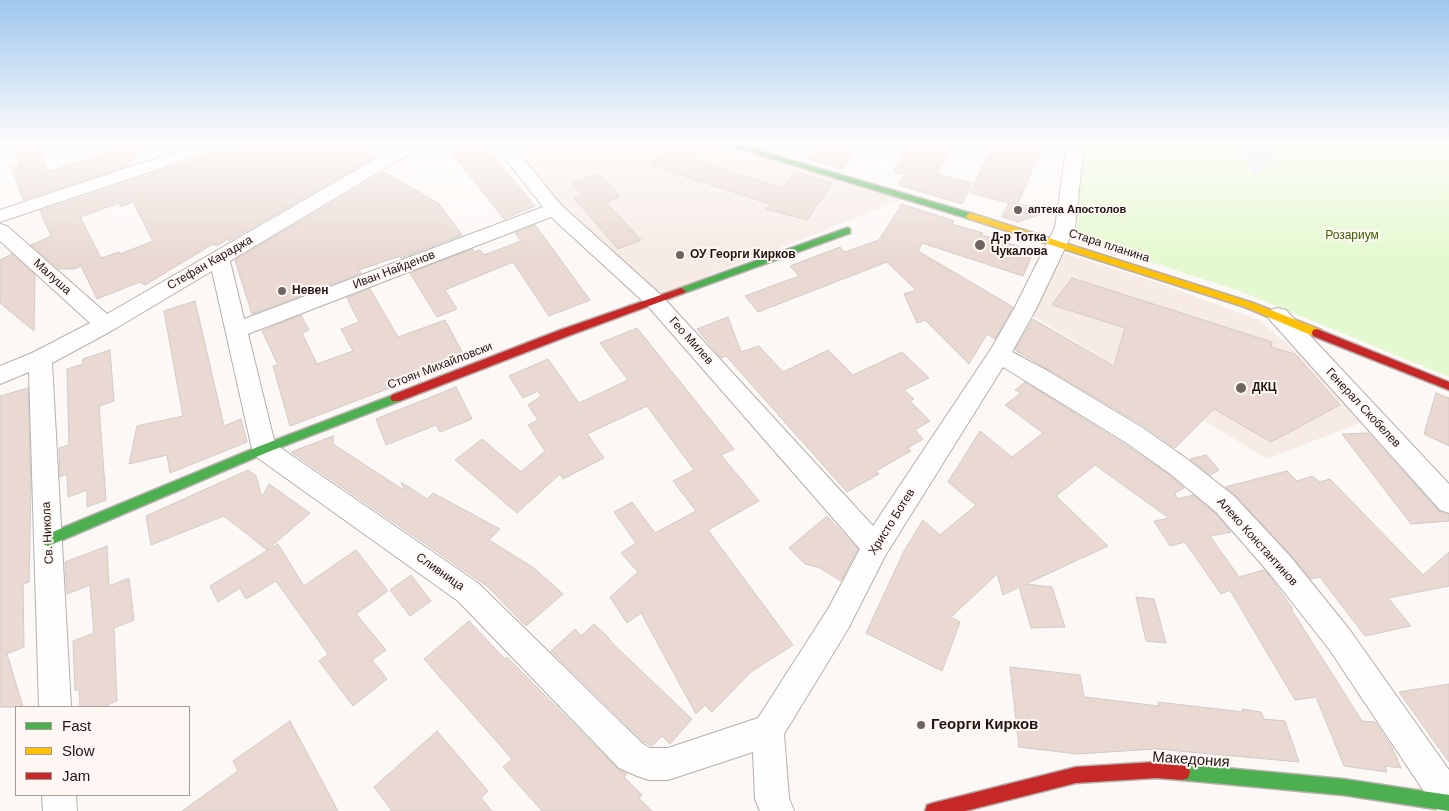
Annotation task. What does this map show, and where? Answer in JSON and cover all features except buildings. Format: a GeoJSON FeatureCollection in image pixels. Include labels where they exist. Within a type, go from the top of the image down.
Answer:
{"type":"FeatureCollection","features":[{"type":"Feature","properties":{"kind":"street"},"geometry":{"type":"LineString","coordinates":[[0,216],[92,181]]}},
{"type":"Feature","properties":{"kind":"street","name":"Стефан Караджа"},"geometry":{"type":"LineString","coordinates":[[0,375],[40,358],[105,325],[350,181]]}},
{"type":"Feature","properties":{"kind":"street","name":"Гео Милев"},"geometry":{"type":"LineString","coordinates":[[532,181],[554,209],[654,300],[875,547]]}},
{"type":"Feature","properties":{"kind":"street","name":"Стара планина"},"geometry":{"type":"LineString","coordinates":[[850,181],[1057,244],[1278,315],[1449,386]]}},
{"type":"Feature","properties":{"kind":"street","name":"Христо Ботев"},"geometry":{"type":"LineString","coordinates":[[768,731],[838,619],[875,547],[999,355],[1025,309],[1065,227],[1071,181]]}},
{"type":"Feature","properties":{"kind":"street","name":"Иван Найденов"},"geometry":{"type":"LineString","coordinates":[[235,331],[554,209]]}},
{"type":"Feature","properties":{"kind":"street","name":"Малуша"},"geometry":{"type":"LineString","coordinates":[[0,230],[105,325]]}},
{"type":"Feature","properties":{"kind":"street","name":"Стоян Михайловски"},"geometry":{"type":"LineString","coordinates":[[48,540],[264,449],[654,300],[847,231]]}},
{"type":"Feature","properties":{"kind":"street"},"geometry":{"type":"LineString","coordinates":[[219,258],[264,449]]}},
{"type":"Feature","properties":{"kind":"street","name":"Генерал Скобелев"},"geometry":{"type":"LineString","coordinates":[[1278,315],[1449,502]]}},
{"type":"Feature","properties":{"kind":"street","name":"Алеко Константинов"},"geometry":{"type":"LineString","coordinates":[[999,355],[1038,376],[1134,435],[1178,466],[1225,504],[1280,565],[1339,639],[1449,799]]}},
{"type":"Feature","properties":{"kind":"street","name":"Св. Никола"},"geometry":{"type":"LineString","coordinates":[[40,358],[55,706]]}},
{"type":"Feature","properties":{"kind":"street","name":"Сливница"},"geometry":{"type":"LineString","coordinates":[[264,449],[468,592],[631,756],[649,764],[668,764],[768,731]]}},
{"type":"Feature","properties":{"kind":"street"},"geometry":{"type":"LineString","coordinates":[[768,731],[772,799],[777,811]]}},
{"type":"Feature","properties":{"kind":"street","name":"Македония"},"geometry":{"type":"LineString","coordinates":[[933,811],[1076,774],[1156,770],[1342,787],[1449,803]]}},
{"type":"Feature","properties":{"kind":"street"},"geometry":{"type":"LineString","coordinates":[[59,796],[60,811]]}},
{"type":"Feature","properties":{"kind":"shaded area","name":"ОУ Георги Кирков"},"geometry":{"type":"Polygon","coordinates":[[[532,181],[850,181],[909,197],[644,301],[554,209],[532,181]]]}},
{"type":"Feature","properties":{"kind":"shaded area","name":"ДКЦ"},"geometry":{"type":"Polygon","coordinates":[[[1064,253],[1159,283],[1259,320],[1299,354],[1362,422],[1267,459],[1032,315],[1064,253]]]}},
{"type":"Feature","properties":{"kind":"green space","name":"Розариум"},"geometry":{"type":"Polygon","coordinates":[[[1078,181],[1449,181],[1449,377],[1242,292],[1102,246],[1077,231],[1078,181]]]}},
{"type":"Feature","properties":{"kind":"traffic: fast"},"geometry":{"type":"LineString","coordinates":[[852,181],[970,216]]}},
{"type":"Feature","properties":{"kind":"traffic: fast"},"geometry":{"type":"LineString","coordinates":[[681,291],[847,231]]}},
{"type":"Feature","properties":{"kind":"traffic: fast"},"geometry":{"type":"LineString","coordinates":[[48,540],[264,449],[396,398]]}},
{"type":"Feature","properties":{"kind":"traffic: fast"},"geometry":{"type":"LineString","coordinates":[[1182,772],[1343,787],[1449,803]]}},
{"type":"Feature","properties":{"kind":"traffic: slow"},"geometry":{"type":"LineString","coordinates":[[970,216],[1249,305],[1317,333]]}},
{"type":"Feature","properties":{"kind":"traffic: jam"},"geometry":{"type":"LineString","coordinates":[[396,398],[564,333],[681,291]]}},
{"type":"Feature","properties":{"kind":"traffic: jam"},"geometry":{"type":"LineString","coordinates":[[1317,333],[1449,386]]}},
{"type":"Feature","properties":{"kind":"traffic: jam"},"geometry":{"type":"LineString","coordinates":[[933,811],[1076,775],[1156,770],[1182,772]]}},
{"type":"Feature","properties":{"kind":"place","name":"аптека Апостолов"},"geometry":{"type":"Point","coordinates":[1018,210]}},
{"type":"Feature","properties":{"kind":"place","name":"Д-р Тотка Чукалова"},"geometry":{"type":"Point","coordinates":[980,245]}},
{"type":"Feature","properties":{"kind":"place","name":"ОУ Георги Кирков"},"geometry":{"type":"Point","coordinates":[680,255]}},
{"type":"Feature","properties":{"kind":"place","name":"Невен"},"geometry":{"type":"Point","coordinates":[282,291]}},
{"type":"Feature","properties":{"kind":"place","name":"ДКЦ"},"geometry":{"type":"Point","coordinates":[1241,388]}},
{"type":"Feature","properties":{"kind":"place","name":"Георги Кирков"},"geometry":{"type":"Point","coordinates":[921,725]}}]}
